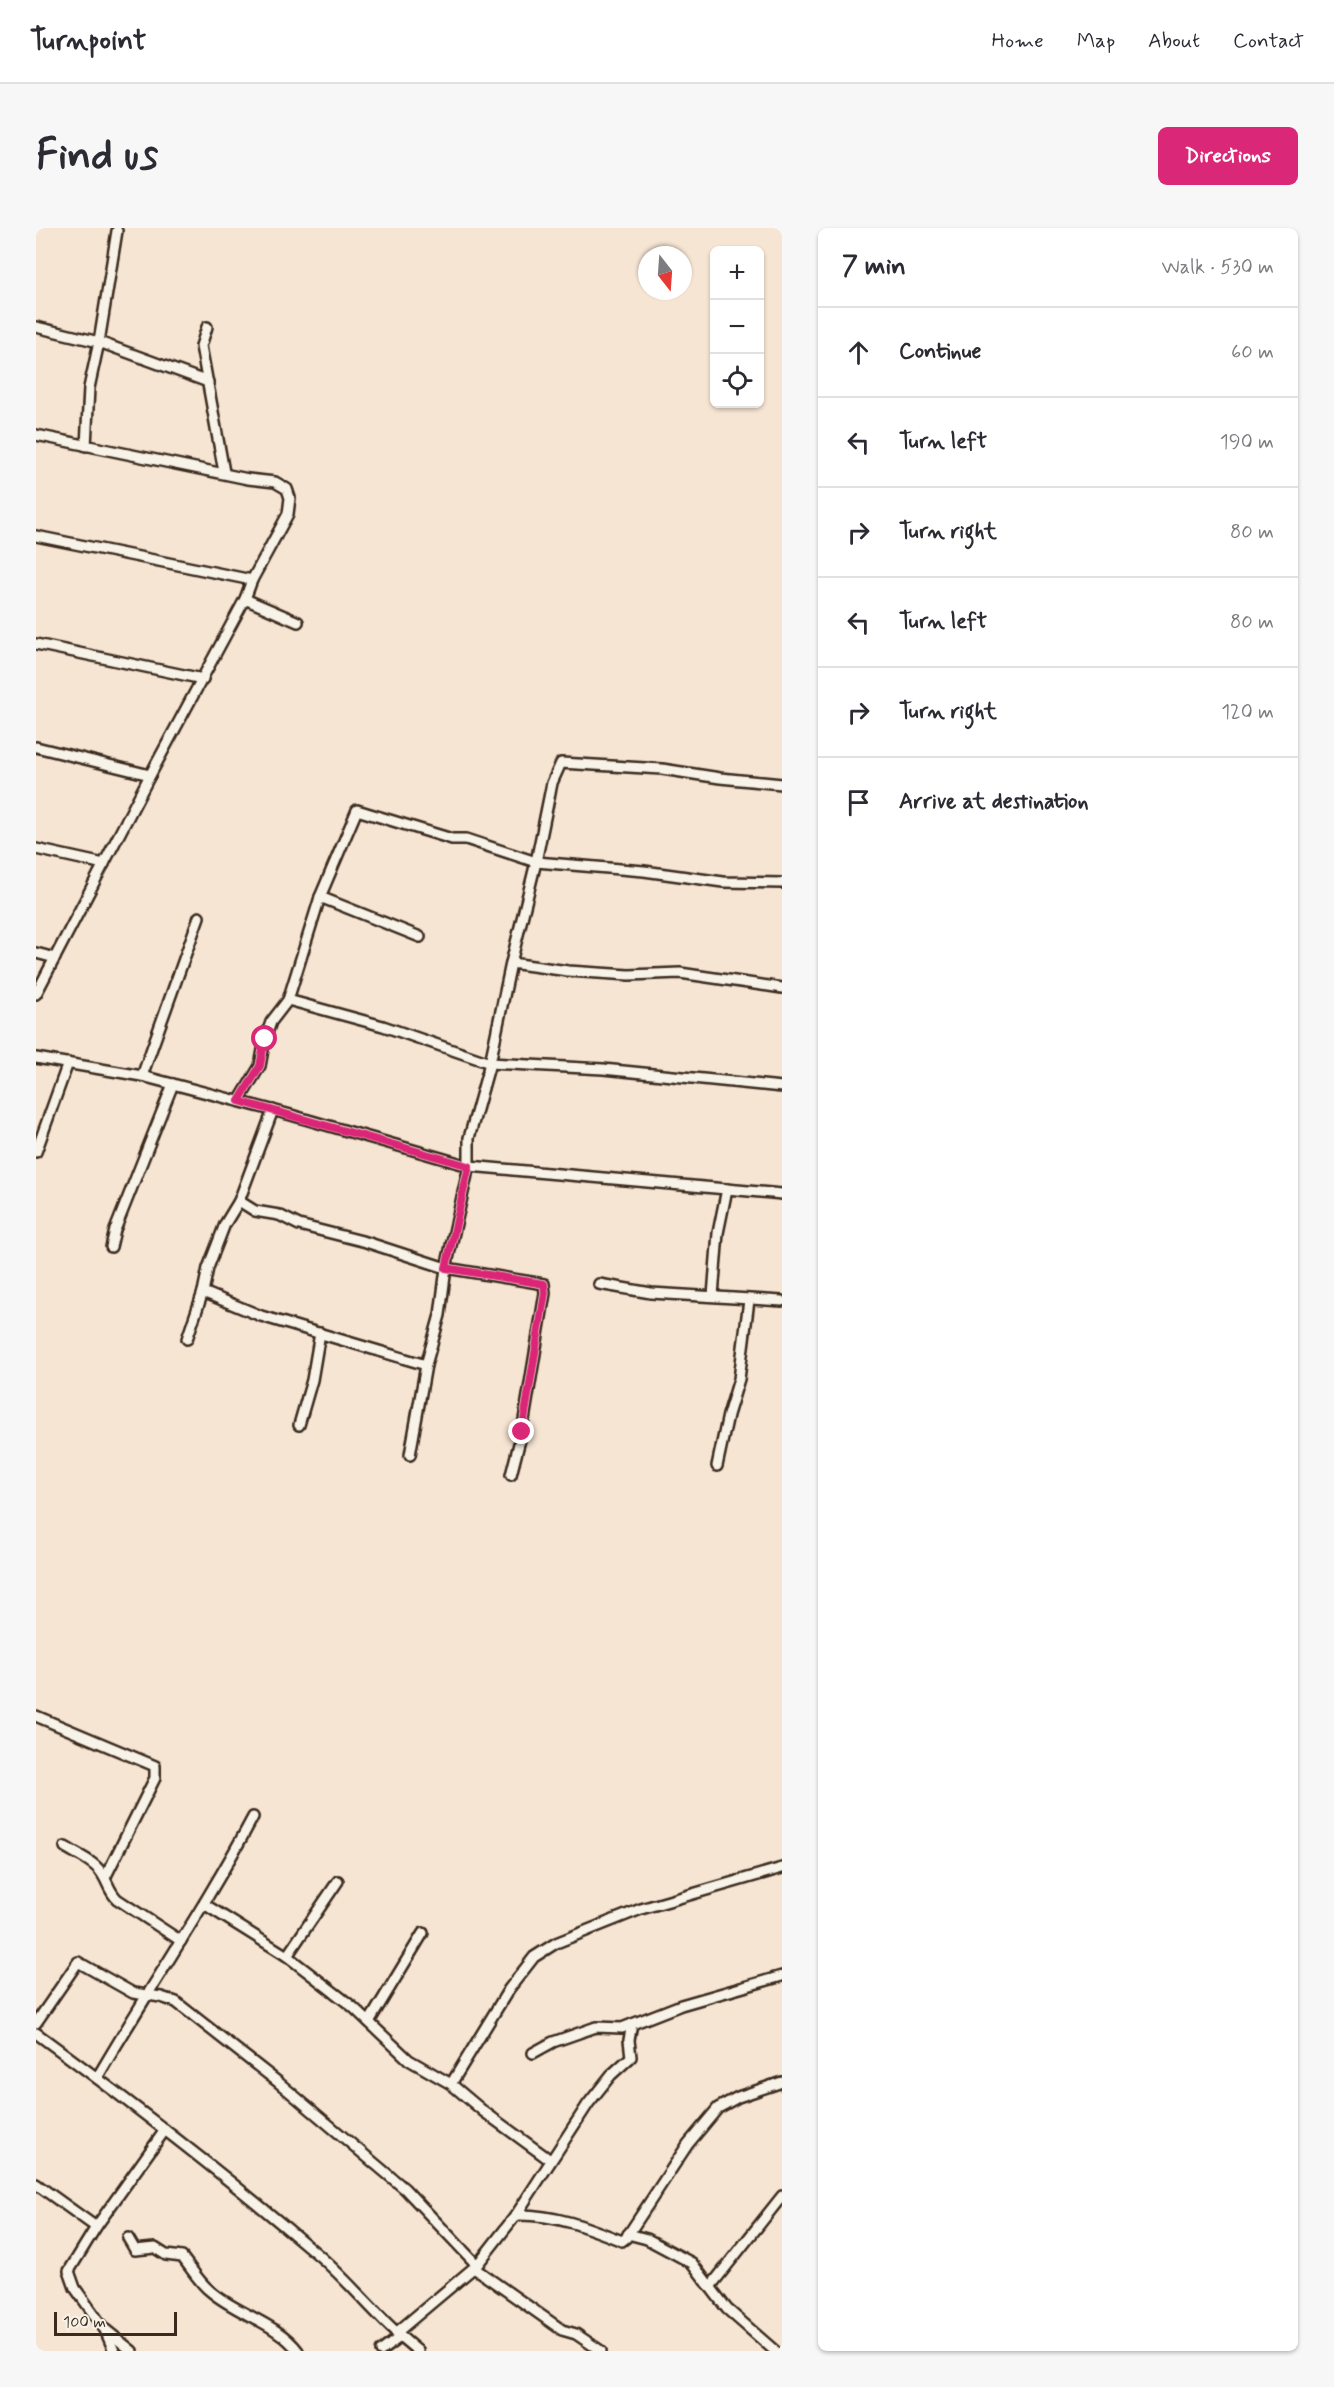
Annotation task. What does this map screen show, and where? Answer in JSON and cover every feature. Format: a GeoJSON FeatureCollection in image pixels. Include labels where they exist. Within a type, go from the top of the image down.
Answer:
{"type":"FeatureCollection","features":[{"type":"Feature","properties":{"kind":"street"},"geometry":{"type":"LineString","coordinates":[[86,446],[89,388],[117,231]]}},
{"type":"Feature","properties":{"kind":"street"},"geometry":{"type":"LineString","coordinates":[[36,327],[99,342],[207,382]]}},
{"type":"Feature","properties":{"kind":"street"},"geometry":{"type":"LineString","coordinates":[[207,327],[201,346],[224,472]]}},
{"type":"Feature","properties":{"kind":"street"},"geometry":{"type":"LineString","coordinates":[[36,435],[224,472],[248,479],[275,482],[287,489],[290,498],[288,514],[252,580],[245,598],[36,994]]}},
{"type":"Feature","properties":{"kind":"street"},"geometry":{"type":"LineString","coordinates":[[36,536],[252,580]]}},
{"type":"Feature","properties":{"kind":"street"},"geometry":{"type":"LineString","coordinates":[[245,598],[298,622]]}},
{"type":"Feature","properties":{"kind":"street"},"geometry":{"type":"LineString","coordinates":[[36,644],[203,679]]}},
{"type":"Feature","properties":{"kind":"street"},"geometry":{"type":"LineString","coordinates":[[36,747],[150,775]]}},
{"type":"Feature","properties":{"kind":"street"},"geometry":{"type":"LineString","coordinates":[[410,1455],[426,1365],[440,1315],[446,1268],[469,1166],[469,1138],[490,1063],[552,783],[561,763],[680,771],[720,778],[782,784]]}},
{"type":"Feature","properties":{"kind":"street"},"geometry":{"type":"LineString","coordinates":[[239,1101],[260,1066],[271,1022],[288,1000],[320,897],[357,810],[452,839],[466,839],[536,862],[644,870],[723,882],[782,883]]}},
{"type":"Feature","properties":{"kind":"street"},"geometry":{"type":"LineString","coordinates":[[36,849],[104,864]]}},
{"type":"Feature","properties":{"kind":"street"},"geometry":{"type":"LineString","coordinates":[[320,897],[420,937]]}},
{"type":"Feature","properties":{"kind":"street"},"geometry":{"type":"LineString","coordinates":[[142,1076],[199,917]]}},
{"type":"Feature","properties":{"kind":"street"},"geometry":{"type":"LineString","coordinates":[[36,953],[55,958]]}},
{"type":"Feature","properties":{"kind":"street"},"geometry":{"type":"LineString","coordinates":[[511,963],[568,971],[629,975],[680,973],[782,988]]}},
{"type":"Feature","properties":{"kind":"street"},"geometry":{"type":"LineString","coordinates":[[288,1000],[383,1026],[490,1063],[603,1069],[782,1087]]}},
{"type":"Feature","properties":{"kind":"street"},"geometry":{"type":"LineString","coordinates":[[36,1058],[142,1076],[273,1110],[469,1166],[782,1194]]}},
{"type":"Feature","properties":{"kind":"street"},"geometry":{"type":"LineString","coordinates":[[36,1152],[68,1063]]}},
{"type":"Feature","properties":{"kind":"street"},"geometry":{"type":"LineString","coordinates":[[111,1246],[173,1084]]}},
{"type":"Feature","properties":{"kind":"street"},"geometry":{"type":"LineString","coordinates":[[187,1339],[203,1292],[208,1268],[225,1224],[238,1201],[273,1110]]}},
{"type":"Feature","properties":{"kind":"street"},"geometry":{"type":"LineString","coordinates":[[713,1296],[718,1233],[727,1189]]}},
{"type":"Feature","properties":{"kind":"street"},"geometry":{"type":"LineString","coordinates":[[238,1201],[255,1211],[279,1215],[299,1225],[366,1242],[446,1268],[544,1284],[545,1293],[522,1432],[511,1474]]}},
{"type":"Feature","properties":{"kind":"street"},"geometry":{"type":"LineString","coordinates":[[599,1284],[651,1293],[782,1301]]}},
{"type":"Feature","properties":{"kind":"street"},"geometry":{"type":"LineString","coordinates":[[203,1292],[261,1316],[426,1365]]}},
{"type":"Feature","properties":{"kind":"street"},"geometry":{"type":"LineString","coordinates":[[717,1466],[728,1415],[739,1379],[747,1333],[749,1300]]}},
{"type":"Feature","properties":{"kind":"street"},"geometry":{"type":"LineString","coordinates":[[299,1425],[312,1380],[320,1333]]}},
{"type":"Feature","properties":{"kind":"street"},"geometry":{"type":"LineString","coordinates":[[36,1716],[155,1766],[155,1778],[105,1878]]}},
{"type":"Feature","properties":{"kind":"street"},"geometry":{"type":"LineString","coordinates":[[97,2078],[145,1995],[204,1904],[253,1817]]}},
{"type":"Feature","properties":{"kind":"street"},"geometry":{"type":"LineString","coordinates":[[65,1847],[98,1868],[105,1878],[108,1891],[117,1899],[181,1941]]}},
{"type":"Feature","properties":{"kind":"street"},"geometry":{"type":"LineString","coordinates":[[451,2084],[509,1989],[534,1957],[549,1947],[641,1909],[782,1868]]}},
{"type":"Feature","properties":{"kind":"street"},"geometry":{"type":"LineString","coordinates":[[286,1956],[338,1881]]}},
{"type":"Feature","properties":{"kind":"street"},"geometry":{"type":"LineString","coordinates":[[204,1904],[286,1956],[353,2007],[409,2060],[451,2084],[483,2111],[550,2160]]}},
{"type":"Feature","properties":{"kind":"street"},"geometry":{"type":"LineString","coordinates":[[369,2022],[423,1933]]}},
{"type":"Feature","properties":{"kind":"street"},"geometry":{"type":"LineString","coordinates":[[36,2023],[78,1962],[133,1993],[176,2002],[278,2082],[405,2189],[476,2266],[562,2330],[576,2334],[601,2351]]}},
{"type":"Feature","properties":{"kind":"street"},"geometry":{"type":"LineString","coordinates":[[533,2053],[596,2027],[622,2028],[681,2005],[782,1976]]}},
{"type":"Feature","properties":{"kind":"street"},"geometry":{"type":"LineString","coordinates":[[381,2351],[476,2266],[516,2215],[550,2160],[611,2075],[631,2057],[629,2040],[632,2024]]}},
{"type":"Feature","properties":{"kind":"street"},"geometry":{"type":"LineString","coordinates":[[36,2033],[165,2130],[319,2254],[398,2335],[418,2351]]}},
{"type":"Feature","properties":{"kind":"street"},"geometry":{"type":"LineString","coordinates":[[516,2215],[535,2214],[576,2223],[622,2241],[688,2144],[718,2108],[738,2097],[782,2082]]}},
{"type":"Feature","properties":{"kind":"street"},"geometry":{"type":"LineString","coordinates":[[114,2351],[105,2330],[75,2288],[69,2271],[96,2227],[165,2130]]}},
{"type":"Feature","properties":{"kind":"street"},"geometry":{"type":"LineString","coordinates":[[36,2184],[96,2227]]}},
{"type":"Feature","properties":{"kind":"street"},"geometry":{"type":"LineString","coordinates":[[710,2287],[782,2196]]}},
{"type":"Feature","properties":{"kind":"street"},"geometry":{"type":"LineString","coordinates":[[628,2234],[647,2239],[692,2263],[728,2309],[775,2351]]}},
{"type":"Feature","properties":{"kind":"street"},"geometry":{"type":"LineString","coordinates":[[128,2238],[135,2250],[155,2248],[166,2255],[182,2257],[208,2290],[258,2322],[279,2332],[298,2351]]}},
{"type":"Feature","properties":{"kind":"street"},"geometry":{"type":"LineString","coordinates":[[105,2330],[132,2351]]}},
{"type":"Feature","properties":{"kind":"route"},"geometry":{"type":"LineString","coordinates":[[265,1039],[265,1050],[260,1066],[239,1101],[469,1166],[446,1268],[544,1284],[545,1293],[522,1432]]}}]}
